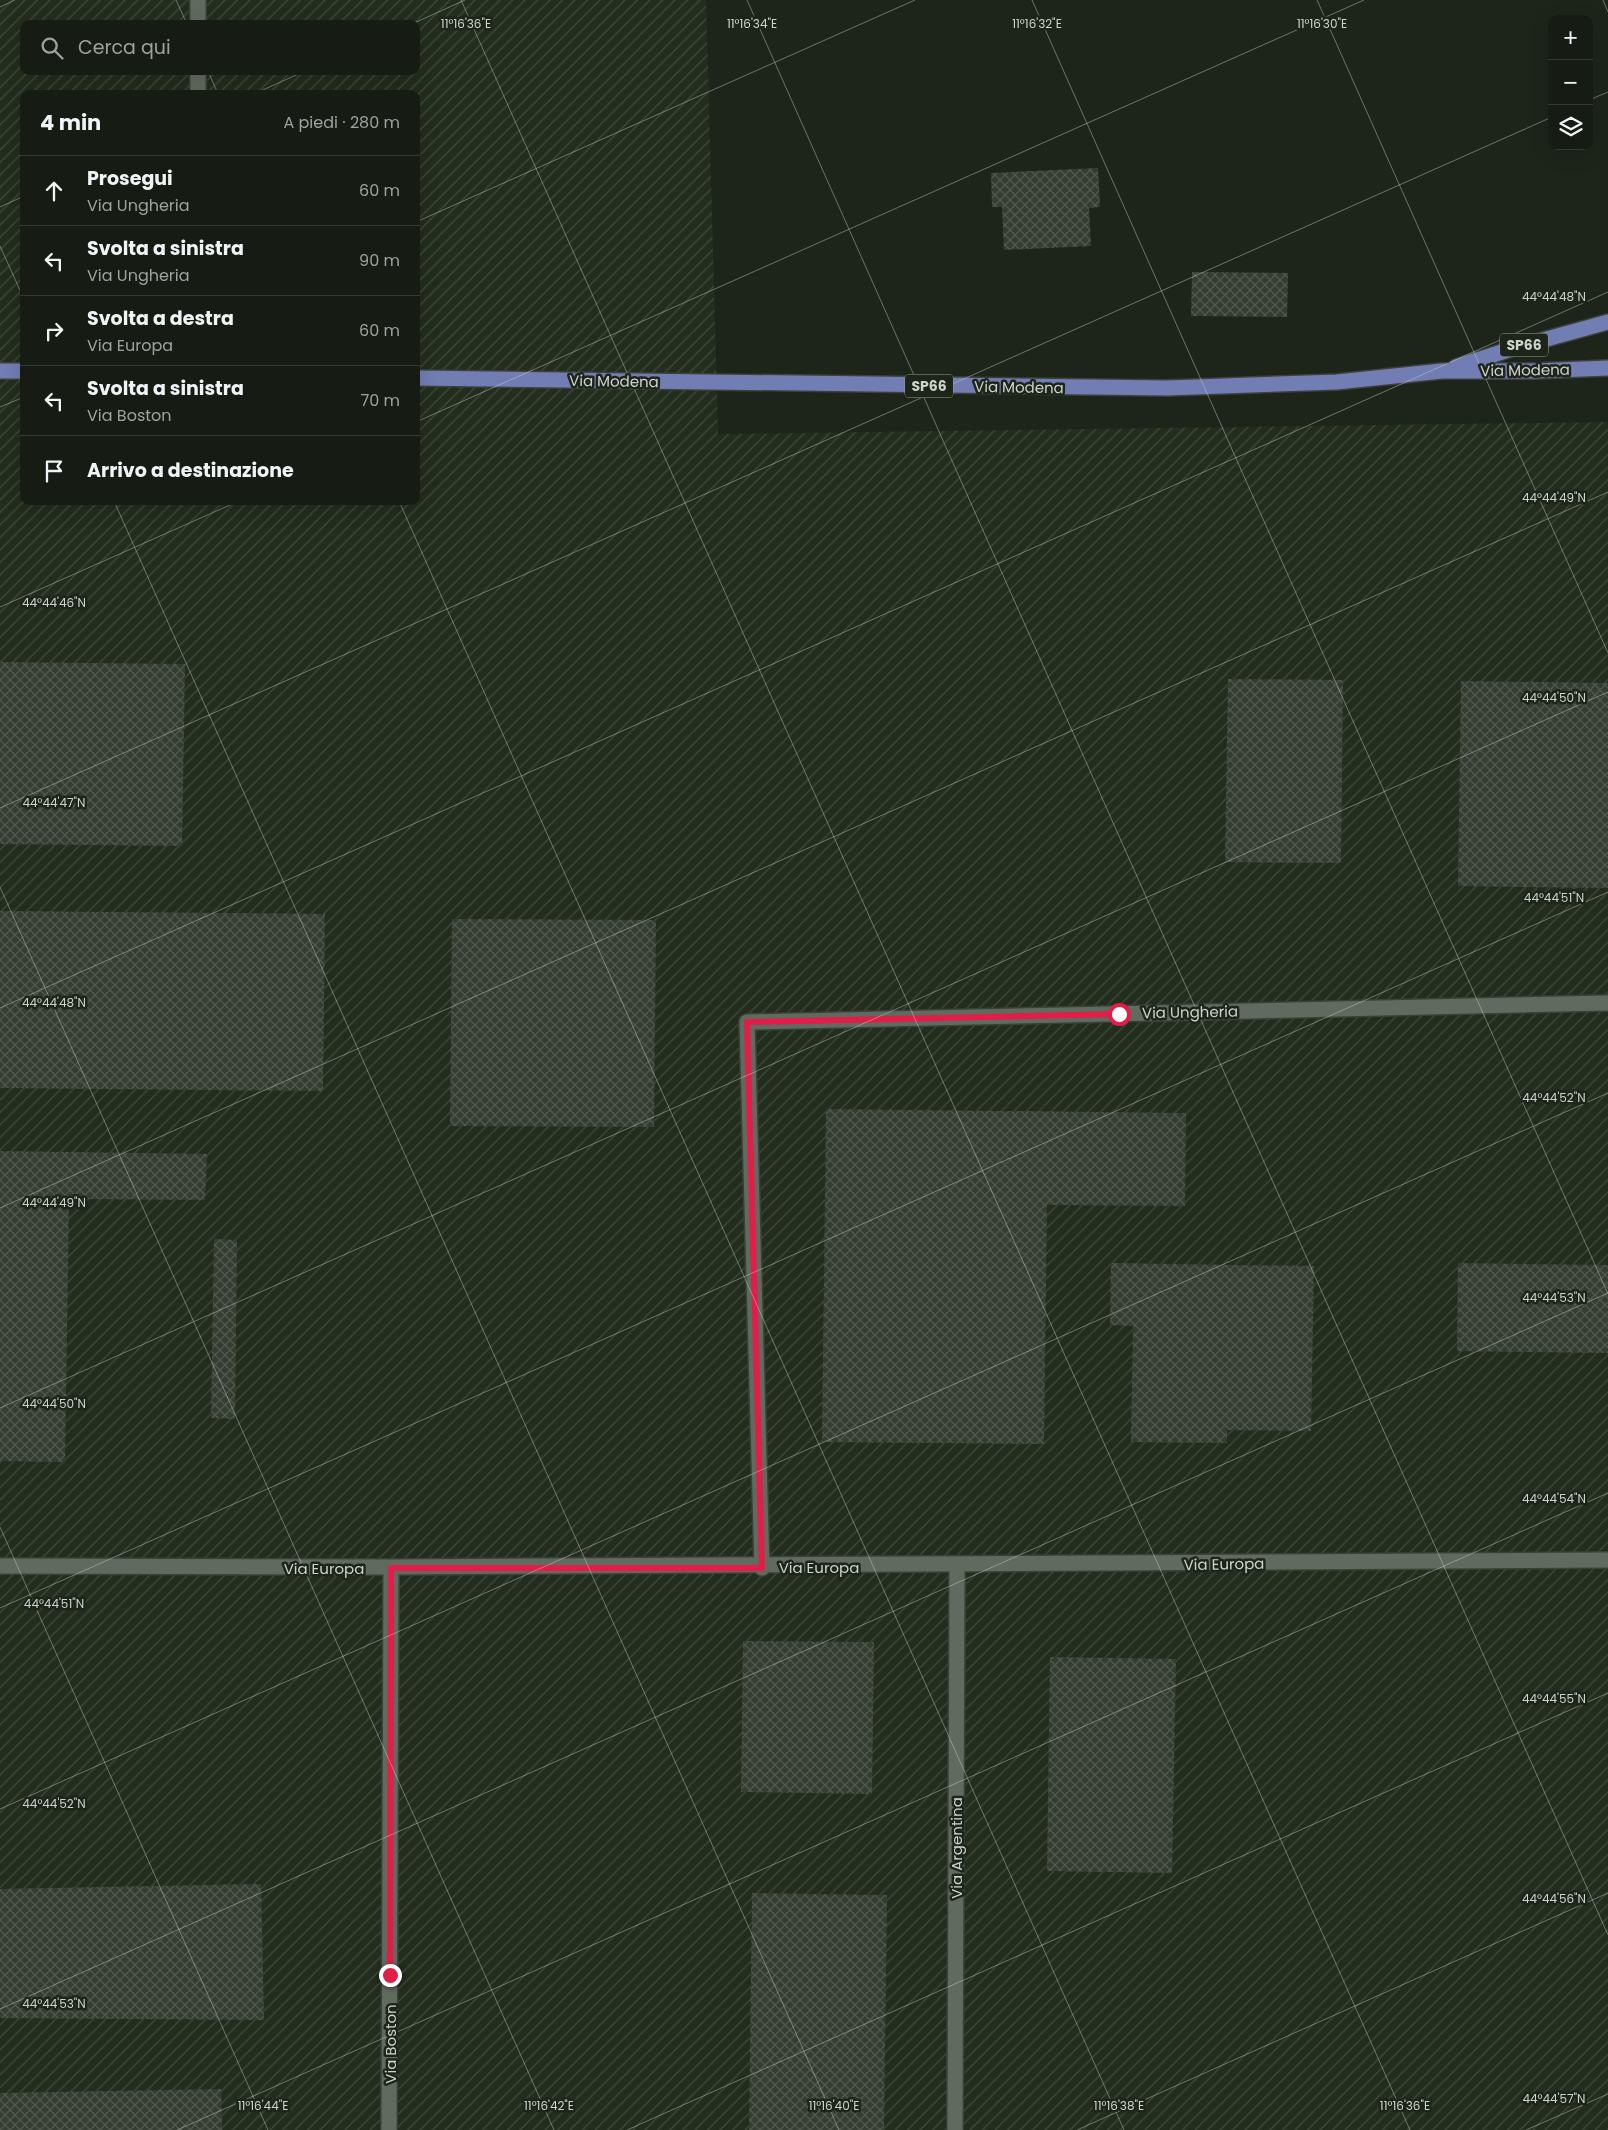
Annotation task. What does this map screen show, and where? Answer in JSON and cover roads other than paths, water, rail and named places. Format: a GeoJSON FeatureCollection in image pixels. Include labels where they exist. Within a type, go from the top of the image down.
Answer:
{"type":"FeatureCollection","features":[{"type":"Feature","properties":{"kind":"main road","name":"Via Modena"},"geometry":{"type":"LineString","coordinates":[[1442,371],[1514,348],[1608,322]]}},
{"type":"Feature","properties":{"kind":"main road","name":"Via Modena"},"geometry":{"type":"LineString","coordinates":[[420,378],[1167,388],[1337,382],[1442,371],[1534,371],[1608,368]]}},
{"type":"Feature","properties":{"kind":"main road"},"geometry":{"type":"LineString","coordinates":[[0,371],[20,371]]}},
{"type":"Feature","properties":{"kind":"street"},"geometry":{"type":"LineString","coordinates":[[198,0],[198,20]]}},
{"type":"Feature","properties":{"kind":"street"},"geometry":{"type":"LineString","coordinates":[[198,75],[198,90]]}},
{"type":"Feature","properties":{"kind":"street","name":"Via Ungheria"},"geometry":{"type":"LineString","coordinates":[[762,1568],[747,1022],[1608,1003]]}},
{"type":"Feature","properties":{"kind":"street","name":"Via Europa"},"geometry":{"type":"LineString","coordinates":[[0,1566],[762,1568],[1608,1560]]}},
{"type":"Feature","properties":{"kind":"street","name":"Via Argentina"},"geometry":{"type":"LineString","coordinates":[[955,2130],[957,1567]]}},
{"type":"Feature","properties":{"kind":"street","name":"Via Boston"},"geometry":{"type":"LineString","coordinates":[[389,2130],[391,1568]]}}]}
